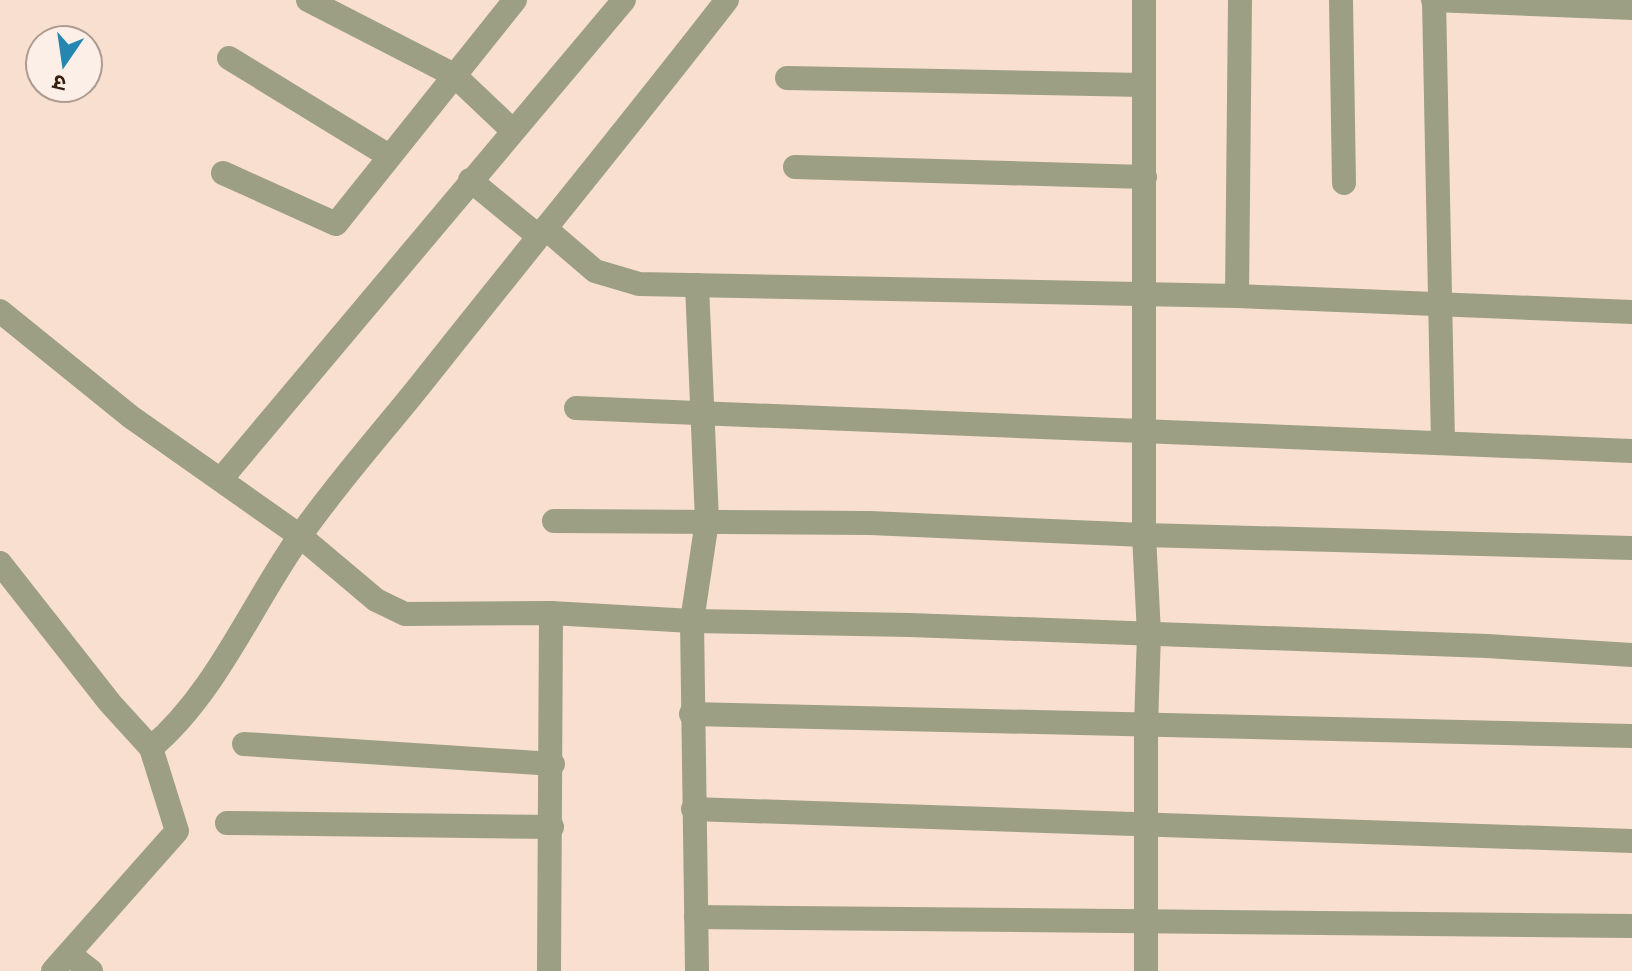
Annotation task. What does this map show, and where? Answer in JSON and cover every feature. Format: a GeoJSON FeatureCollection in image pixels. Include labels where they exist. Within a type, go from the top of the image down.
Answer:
{"type":"FeatureCollection","features":[{"type":"Feature","properties":{"kind":"street"},"geometry":{"type":"LineString","coordinates":[[308,0],[454,75],[512,130]]}},
{"type":"Feature","properties":{"kind":"street"},"geometry":{"type":"LineString","coordinates":[[223,173],[336,224],[515,0]]}},
{"type":"Feature","properties":{"kind":"street"},"geometry":{"type":"LineString","coordinates":[[222,478],[624,0]]}},
{"type":"Feature","properties":{"kind":"street"},"geometry":{"type":"LineString","coordinates":[[151,748],[176,727],[254,612],[300,536],[541,232],[592,174],[727,0]]}},
{"type":"Feature","properties":{"kind":"street"},"geometry":{"type":"LineString","coordinates":[[1144,0],[1144,535],[1149,634],[1146,971]]}},
{"type":"Feature","properties":{"kind":"street"},"geometry":{"type":"LineString","coordinates":[[1237,296],[1240,0]]}},
{"type":"Feature","properties":{"kind":"street"},"geometry":{"type":"LineString","coordinates":[[1341,0],[1344,183]]}},
{"type":"Feature","properties":{"kind":"street"},"geometry":{"type":"LineString","coordinates":[[1443,443],[1443,304],[1434,0],[1632,8]]}},
{"type":"Feature","properties":{"kind":"street"},"geometry":{"type":"LineString","coordinates":[[229,58],[389,156]]}},
{"type":"Feature","properties":{"kind":"street"},"geometry":{"type":"LineString","coordinates":[[787,78],[1143,85]]}},
{"type":"Feature","properties":{"kind":"street"},"geometry":{"type":"LineString","coordinates":[[795,167],[1145,177]]}},
{"type":"Feature","properties":{"kind":"street"},"geometry":{"type":"LineString","coordinates":[[470,180],[595,271],[639,284],[1143,293],[1632,312]]}},
{"type":"Feature","properties":{"kind":"street"},"geometry":{"type":"LineString","coordinates":[[697,285],[707,521],[692,621],[697,971]]}},
{"type":"Feature","properties":{"kind":"street"},"geometry":{"type":"LineString","coordinates":[[0,311],[122,410],[222,478],[392,610],[422,617],[551,613],[692,621],[1149,634],[1632,655]]}},
{"type":"Feature","properties":{"kind":"street"},"geometry":{"type":"LineString","coordinates":[[576,408],[1632,451]]}},
{"type":"Feature","properties":{"kind":"street"},"geometry":{"type":"LineString","coordinates":[[554,521],[870,523],[1144,535],[1632,548]]}},
{"type":"Feature","properties":{"kind":"street"},"geometry":{"type":"LineString","coordinates":[[0,563],[110,703],[151,748],[177,831],[61,963],[91,971]]}},
{"type":"Feature","properties":{"kind":"street"},"geometry":{"type":"LineString","coordinates":[[549,971],[553,764],[551,613]]}},
{"type":"Feature","properties":{"kind":"street"},"geometry":{"type":"LineString","coordinates":[[691,714],[1632,736]]}},
{"type":"Feature","properties":{"kind":"street"},"geometry":{"type":"LineString","coordinates":[[244,744],[553,764]]}},
{"type":"Feature","properties":{"kind":"street"},"geometry":{"type":"LineString","coordinates":[[693,809],[1632,841]]}},
{"type":"Feature","properties":{"kind":"street"},"geometry":{"type":"LineString","coordinates":[[227,823],[552,827]]}},
{"type":"Feature","properties":{"kind":"street"},"geometry":{"type":"LineString","coordinates":[[696,917],[1632,926]]}}]}
